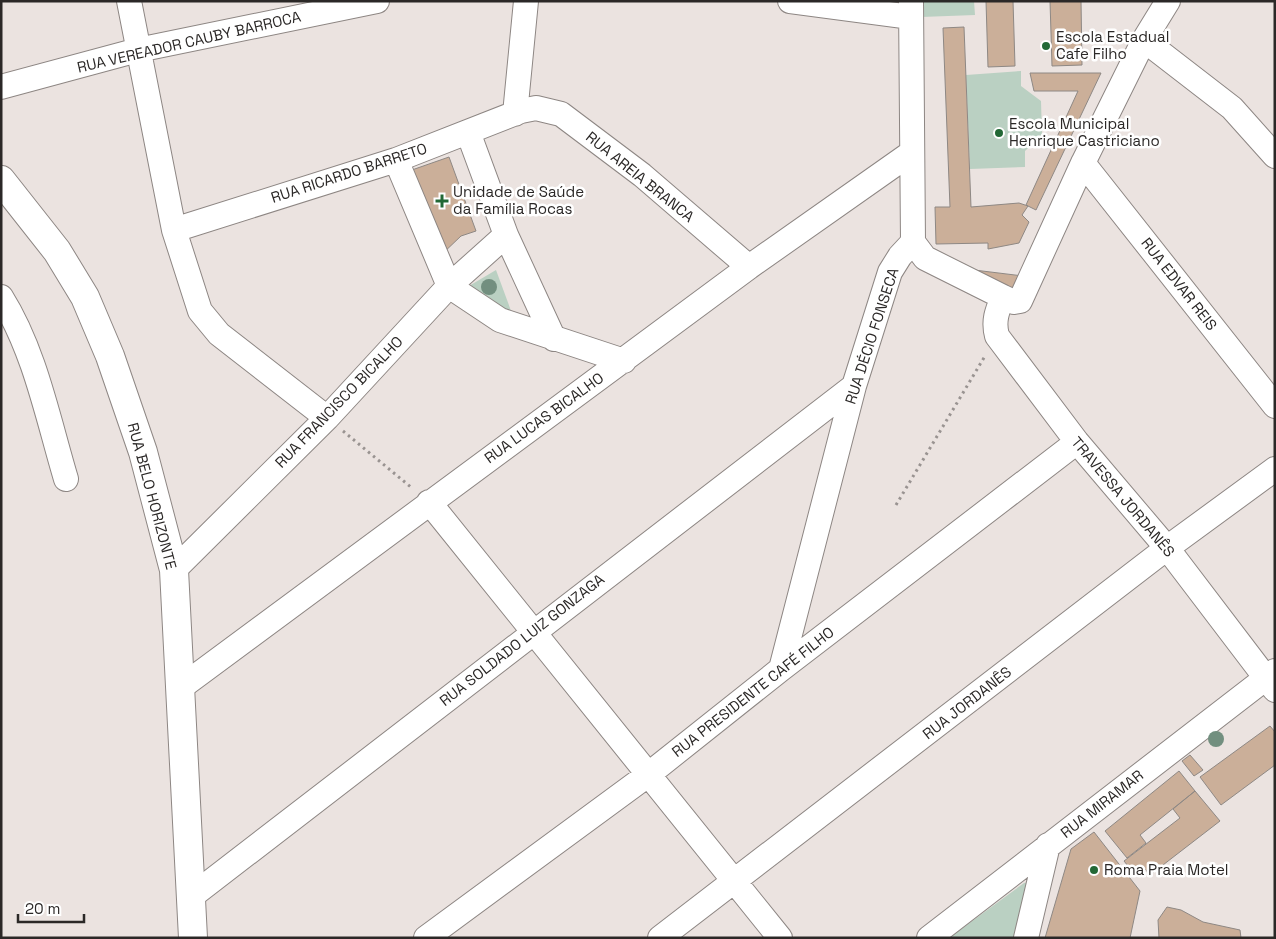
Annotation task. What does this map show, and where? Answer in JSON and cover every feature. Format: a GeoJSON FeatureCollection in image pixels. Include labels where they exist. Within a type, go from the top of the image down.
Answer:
{"type":"FeatureCollection","features":[{"type":"Feature","properties":{"kind":"street"},"geometry":{"type":"LineString","coordinates":[[129,1],[174,230],[200,311],[219,334],[327,418]]}},
{"type":"Feature","properties":{"kind":"street","name":"RUA VEREADOR CAUBY BARROCA"},"geometry":{"type":"LineString","coordinates":[[1,87],[138,50],[377,1]]}},
{"type":"Feature","properties":{"kind":"street"},"geometry":{"type":"LineString","coordinates":[[518,112],[526,1]]}},
{"type":"Feature","properties":{"kind":"street"},"geometry":{"type":"LineString","coordinates":[[790,1],[911,9],[913,242],[925,258],[1013,298]]}},
{"type":"Feature","properties":{"kind":"street"},"geometry":{"type":"LineString","coordinates":[[997,336],[994,326],[996,314],[1013,298],[1144,40],[1168,1]]}},
{"type":"Feature","properties":{"kind":"street"},"geometry":{"type":"LineString","coordinates":[[1144,40],[1232,108],[1275,156]]}},
{"type":"Feature","properties":{"kind":"street","name":"RUA AREIA BRANCA"},"geometry":{"type":"LineString","coordinates":[[518,112],[536,108],[561,114],[642,175],[749,267]]}},
{"type":"Feature","properties":{"kind":"street","name":"RUA RICARDO BARRETO"},"geometry":{"type":"LineString","coordinates":[[174,230],[396,160],[518,112]]}},
{"type":"Feature","properties":{"kind":"street"},"geometry":{"type":"LineString","coordinates":[[468,132],[506,235],[554,339]]}},
{"type":"Feature","properties":{"kind":"street","name":"RUA LUCAS BICALHO"},"geometry":{"type":"LineString","coordinates":[[180,688],[749,267],[912,153]]}},
{"type":"Feature","properties":{"kind":"street"},"geometry":{"type":"LineString","coordinates":[[396,160],[449,286],[500,320],[624,361]]}},
{"type":"Feature","properties":{"kind":"street","name":"RUA EDVAR REIS"},"geometry":{"type":"LineString","coordinates":[[1083,163],[1275,406]]}},
{"type":"Feature","properties":{"kind":"street","name":"RUA BELO HORIZONTE"},"geometry":{"type":"LineString","coordinates":[[1,180],[57,251],[85,296],[110,356],[143,452],[174,570],[193,938]]}},
{"type":"Feature","properties":{"kind":"street","name":"RUA FRANCISCO BICALHO"},"geometry":{"type":"LineString","coordinates":[[174,570],[327,418],[449,286],[506,235]]}},
{"type":"Feature","properties":{"kind":"street","name":"RUA DÉCIO FONSECA"},"geometry":{"type":"LineString","coordinates":[[781,669],[854,386],[890,272],[900,256],[913,242]]}},
{"type":"Feature","properties":{"kind":"street"},"geometry":{"type":"LineString","coordinates":[[1,297],[8,308],[33,367],[66,479]]}},
{"type":"Feature","properties":{"kind":"street","name":"TRAVESSA JORDANÊS"},"geometry":{"type":"LineString","coordinates":[[997,336],[1077,442],[1167,548],[1272,680]]}},
{"type":"Feature","properties":{"kind":"street","name":"RUA SOLDADO LUIZ GONZAGA"},"geometry":{"type":"LineString","coordinates":[[192,896],[854,386]]}},
{"type":"Feature","properties":{"kind":"street","name":"RUA PRESIDENTE CAFÉ FILHO"},"geometry":{"type":"LineString","coordinates":[[426,938],[649,774],[781,669],[1077,442]]}},
{"type":"Feature","properties":{"kind":"street","name":"RUA JORDANÊS"},"geometry":{"type":"LineString","coordinates":[[660,938],[1167,548],[1275,469]]}},
{"type":"Feature","properties":{"kind":"street"},"geometry":{"type":"LineString","coordinates":[[429,502],[780,938]]}},
{"type":"Feature","properties":{"kind":"street","name":"RUA MIRAMAR"},"geometry":{"type":"LineString","coordinates":[[929,938],[1048,845],[1272,680]]}},
{"type":"Feature","properties":{"kind":"street"},"geometry":{"type":"LineString","coordinates":[[1026,938],[1048,845]]}},
{"type":"Feature","properties":{"kind":"path"},"geometry":{"type":"LineString","coordinates":[[896,505],[997,336]]}},
{"type":"Feature","properties":{"kind":"path"},"geometry":{"type":"LineString","coordinates":[[327,418],[429,502]]}},
{"type":"Feature","properties":{"kind":"green space"},"geometry":{"type":"Polygon","coordinates":[[[920,1],[974,1],[975,15],[921,17],[920,1]]]}},
{"type":"Feature","properties":{"kind":"green space"},"geometry":{"type":"Polygon","coordinates":[[[1021,71],[1021,86],[1041,101],[1042,135],[1025,151],[1025,167],[970,169],[966,75],[1021,71]]]}},
{"type":"Feature","properties":{"kind":"green space"},"geometry":{"type":"Polygon","coordinates":[[[496,270],[514,319],[469,286],[496,270]]]}},
{"type":"Feature","properties":{"kind":"green space"},"geometry":{"type":"Polygon","coordinates":[[[1029,882],[1014,938],[949,938],[1024,883],[1029,882]]]}},
{"type":"Feature","properties":{"kind":"building"},"geometry":{"type":"Polygon","coordinates":[[[986,1],[1013,1],[1015,66],[988,67],[986,1]]]}},
{"type":"Feature","properties":{"kind":"building"},"geometry":{"type":"Polygon","coordinates":[[[1050,1],[1081,1],[1082,65],[1052,66],[1050,1]]]}},
{"type":"Feature","properties":{"kind":"building"},"geometry":{"type":"Polygon","coordinates":[[[964,27],[971,207],[1019,203],[1028,206],[1022,215],[1029,222],[1019,243],[988,249],[988,243],[936,244],[935,207],[950,207],[943,28],[964,27]]]}},
{"type":"Feature","properties":{"kind":"building"},"geometry":{"type":"Polygon","coordinates":[[[1030,73],[1101,73],[1036,210],[1026,205],[1078,91],[1034,91],[1030,73]]]}},
{"type":"Feature","properties":{"kind":"building","name":"Unidade de Saúde da Família Rocas"},"geometry":{"type":"Polygon","coordinates":[[[449,157],[476,231],[461,236],[440,256],[409,171],[449,157]]]}},
{"type":"Feature","properties":{"kind":"building"},"geometry":{"type":"Polygon","coordinates":[[[966,269],[1023,276],[1017,290],[978,285],[966,269]]]}},
{"type":"Feature","properties":{"kind":"building"},"geometry":{"type":"Polygon","coordinates":[[[1270,726],[1275,732],[1275,765],[1221,805],[1200,777],[1270,726]]]}},
{"type":"Feature","properties":{"kind":"building"},"geometry":{"type":"Polygon","coordinates":[[[1190,755],[1203,770],[1194,776],[1182,761],[1190,755]]]}},
{"type":"Feature","properties":{"kind":"building"},"geometry":{"type":"Polygon","coordinates":[[[1179,771],[1195,791],[1140,835],[1146,843],[1127,858],[1105,831],[1179,771]]]}},
{"type":"Feature","properties":{"kind":"building"},"geometry":{"type":"Polygon","coordinates":[[[1195,791],[1220,821],[1150,875],[1145,869],[1136,876],[1124,861],[1180,818],[1173,809],[1195,791]]]}},
{"type":"Feature","properties":{"kind":"building","name":"Roma Praia Motel"},"geometry":{"type":"Polygon","coordinates":[[[1094,832],[1140,891],[1130,938],[1045,938],[1071,849],[1094,832]]]}},
{"type":"Feature","properties":{"kind":"building"},"geometry":{"type":"Polygon","coordinates":[[[1167,907],[1181,910],[1203,922],[1240,930],[1241,938],[1159,938],[1158,920],[1167,907]]]}},
{"type":"Feature","properties":{"kind":"place","name":"Escola Estadual Cafe Filho"},"geometry":{"type":"Point","coordinates":[1046,46]}},
{"type":"Feature","properties":{"kind":"place","name":"Escola Municipal Henrique Castriciano"},"geometry":{"type":"Point","coordinates":[999,133]}},
{"type":"Feature","properties":{"kind":"place","name":"Unidade de Saúde da Família Rocas"},"geometry":{"type":"Point","coordinates":[442,201]}},
{"type":"Feature","properties":{"kind":"place","name":"Roma Praia Motel"},"geometry":{"type":"Point","coordinates":[1094,870]}}]}
